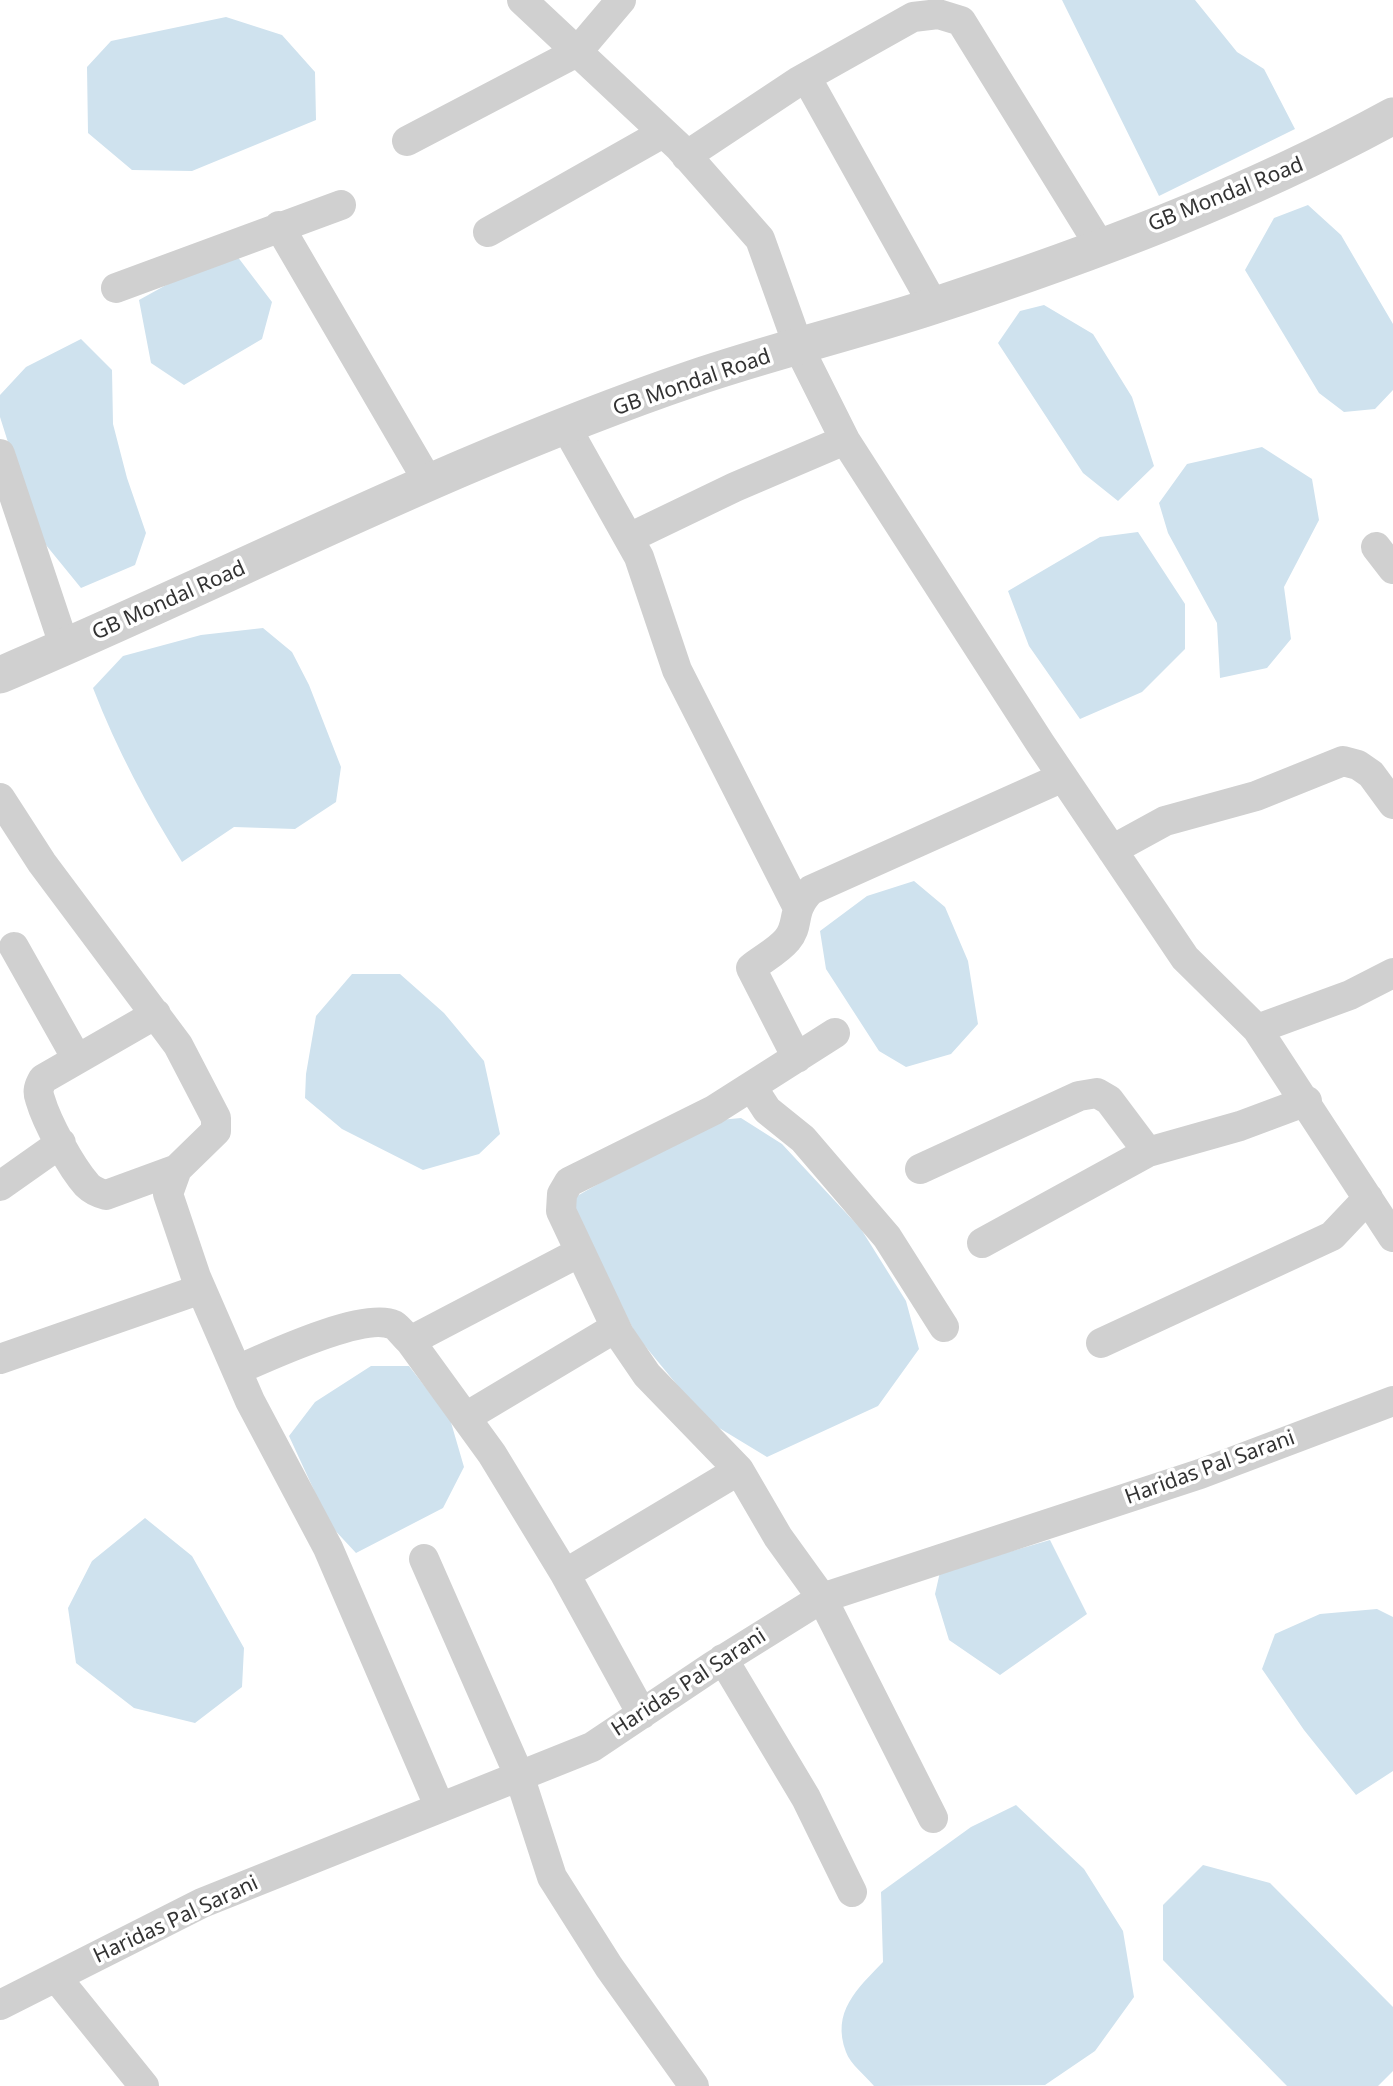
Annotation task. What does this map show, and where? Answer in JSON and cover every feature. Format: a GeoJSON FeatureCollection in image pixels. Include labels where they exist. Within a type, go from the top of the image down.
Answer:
{"type":"FeatureCollection","features":[{"type":"Feature","properties":{"kind":"street"},"geometry":{"type":"LineString","coordinates":[[522,0],[687,156],[760,239],[799,348],[845,440],[1063,776],[1185,958],[1257,1029],[1307,1101],[1393,1237]]}},
{"type":"Feature","properties":{"kind":"street"},"geometry":{"type":"LineString","coordinates":[[407,141],[577,52],[621,0]]}},
{"type":"Feature","properties":{"kind":"street"},"geometry":{"type":"LineString","coordinates":[[687,156],[806,77],[913,17],[938,14],[961,21],[1100,246]]}},
{"type":"Feature","properties":{"kind":"street"},"geometry":{"type":"LineString","coordinates":[[806,77],[934,306]]}},
{"type":"Feature","properties":{"kind":"street","name":"GB Mondal Road"},"geometry":{"type":"LineString","coordinates":[[0,675],[429,484],[566,427],[695,378],[934,306],[1100,246],[1254,187],[1393,116]]}},
{"type":"Feature","properties":{"kind":"street"},"geometry":{"type":"LineString","coordinates":[[488,232],[663,132]]}},
{"type":"Feature","properties":{"kind":"street"},"geometry":{"type":"LineString","coordinates":[[116,288],[341,205]]}},
{"type":"Feature","properties":{"kind":"street"},"geometry":{"type":"LineString","coordinates":[[279,226],[429,484]]}},
{"type":"Feature","properties":{"kind":"street"},"geometry":{"type":"LineString","coordinates":[[566,427],[639,557],[677,670],[796,904]]}},
{"type":"Feature","properties":{"kind":"street"},"geometry":{"type":"LineString","coordinates":[[629,538],[735,487],[845,440]]}},
{"type":"Feature","properties":{"kind":"street"},"geometry":{"type":"LineString","coordinates":[[0,454],[65,648]]}},
{"type":"Feature","properties":{"kind":"street"},"geometry":{"type":"LineString","coordinates":[[1112,849],[1165,821],[1256,796],[1343,761],[1358,765],[1371,774],[1393,804]]}},
{"type":"Feature","properties":{"kind":"street"},"geometry":{"type":"LineString","coordinates":[[797,1058],[751,968],[788,939],[796,904],[811,890],[1063,776]]}},
{"type":"Feature","properties":{"kind":"street"},"geometry":{"type":"LineString","coordinates":[[0,798],[42,863],[156,1014],[178,1045],[216,1118],[216,1131],[177,1169],[106,1195],[95,1192],[86,1184],[61,1143],[39,1098],[38,1088],[43,1079],[156,1014]]}},
{"type":"Feature","properties":{"kind":"street"},"geometry":{"type":"LineString","coordinates":[[14,947],[77,1059]]}},
{"type":"Feature","properties":{"kind":"street"},"geometry":{"type":"LineString","coordinates":[[1257,1029],[1350,995],[1393,973]]}},
{"type":"Feature","properties":{"kind":"street"},"geometry":{"type":"LineString","coordinates":[[835,1033],[714,1110],[569,1182],[562,1194],[561,1211],[615,1328],[647,1375],[739,1470],[778,1537],[822,1598],[933,1818]]}},
{"type":"Feature","properties":{"kind":"street"},"geometry":{"type":"LineString","coordinates":[[752,1087],[767,1110],[803,1139],[887,1237],[944,1327]]}},
{"type":"Feature","properties":{"kind":"street"},"geometry":{"type":"LineString","coordinates":[[920,1169],[1079,1096],[1097,1093],[1109,1100],[1148,1152]]}},
{"type":"Feature","properties":{"kind":"street"},"geometry":{"type":"LineString","coordinates":[[982,1243],[1148,1152],[1240,1126],[1307,1101]]}},
{"type":"Feature","properties":{"kind":"street"},"geometry":{"type":"LineString","coordinates":[[0,1186],[61,1143]]}},
{"type":"Feature","properties":{"kind":"street"},"geometry":{"type":"LineString","coordinates":[[177,1169],[168,1194],[201,1289],[237,1370],[328,1548],[440,1808]]}},
{"type":"Feature","properties":{"kind":"street"},"geometry":{"type":"LineString","coordinates":[[1101,1343],[1332,1236],[1368,1198]]}},
{"type":"Feature","properties":{"kind":"street"},"geometry":{"type":"LineString","coordinates":[[410,1341],[580,1252]]}},
{"type":"Feature","properties":{"kind":"street"},"geometry":{"type":"LineString","coordinates":[[0,1359],[201,1289]]}},
{"type":"Feature","properties":{"kind":"street"},"geometry":{"type":"LineString","coordinates":[[237,1370],[326,1333],[375,1323],[394,1325],[410,1341],[492,1454],[565,1574],[642,1714]]}},
{"type":"Feature","properties":{"kind":"street"},"geometry":{"type":"LineString","coordinates":[[466,1418],[615,1328]]}},
{"type":"Feature","properties":{"kind":"street","name":"Haridas Pal Sarani"},"geometry":{"type":"LineString","coordinates":[[0,2005],[202,1903],[592,1747],[723,1659],[822,1598],[1200,1474],[1393,1401]]}},
{"type":"Feature","properties":{"kind":"street"},"geometry":{"type":"LineString","coordinates":[[565,1574],[739,1470]]}},
{"type":"Feature","properties":{"kind":"street"},"geometry":{"type":"LineString","coordinates":[[424,1559],[519,1776],[552,1877],[610,1967],[694,2086]]}},
{"type":"Feature","properties":{"kind":"street"},"geometry":{"type":"LineString","coordinates":[[723,1659],[806,1798],[852,1892]]}},
{"type":"Feature","properties":{"kind":"street"},"geometry":{"type":"LineString","coordinates":[[56,1977],[144,2086]]}},
{"type":"Feature","properties":{"kind":"water"},"geometry":{"type":"Polygon","coordinates":[[[1062,0],[1195,0],[1237,52],[1264,69],[1295,129],[1159,196],[1062,0]]]}},
{"type":"Feature","properties":{"kind":"water"},"geometry":{"type":"Polygon","coordinates":[[[226,17],[282,35],[315,72],[316,120],[192,171],[132,170],[88,133],[87,67],[111,41],[226,17]]]}},
{"type":"Feature","properties":{"kind":"water"},"geometry":{"type":"Polygon","coordinates":[[[1308,205],[1341,235],[1393,324],[1393,390],[1375,409],[1344,412],[1319,393],[1245,270],[1274,218],[1308,205]]]}},
{"type":"Feature","properties":{"kind":"water"},"geometry":{"type":"Polygon","coordinates":[[[237,256],[272,302],[262,339],[184,385],[151,363],[139,300],[197,268],[237,256]]]}},
{"type":"Feature","properties":{"kind":"water"},"geometry":{"type":"Polygon","coordinates":[[[1044,305],[1093,334],[1132,397],[1154,466],[1118,501],[1083,473],[998,343],[1020,311],[1044,305]]]}},
{"type":"Feature","properties":{"kind":"water"},"geometry":{"type":"Polygon","coordinates":[[[81,339],[112,370],[113,424],[127,478],[146,533],[135,565],[81,588],[37,534],[0,417],[0,395],[26,367],[81,339]]]}},
{"type":"Feature","properties":{"kind":"water"},"geometry":{"type":"Polygon","coordinates":[[[1262,447],[1312,479],[1319,520],[1284,587],[1291,639],[1267,668],[1220,678],[1217,623],[1168,533],[1159,503],[1187,464],[1262,447]]]}},
{"type":"Feature","properties":{"kind":"water"},"geometry":{"type":"Polygon","coordinates":[[[1138,532],[1185,604],[1185,649],[1142,692],[1080,719],[1029,646],[1008,591],[1100,537],[1138,532]]]}},
{"type":"Feature","properties":{"kind":"water"},"geometry":{"type":"Polygon","coordinates":[[[263,628],[292,652],[309,685],[341,767],[336,802],[295,829],[234,827],[182,862],[133,777],[93,688],[123,656],[201,635],[263,628]]]}},
{"type":"Feature","properties":{"kind":"water"},"geometry":{"type":"Polygon","coordinates":[[[914,881],[945,907],[968,961],[978,1024],[951,1054],[906,1067],[879,1051],[826,969],[820,931],[867,896],[914,881]]]}},
{"type":"Feature","properties":{"kind":"water"},"geometry":{"type":"Polygon","coordinates":[[[352,974],[400,974],[444,1013],[484,1061],[500,1134],[479,1154],[423,1170],[342,1129],[305,1098],[306,1074],[316,1016],[352,974]]]}},
{"type":"Feature","properties":{"kind":"water"},"geometry":{"type":"Polygon","coordinates":[[[741,1118],[782,1144],[861,1229],[906,1301],[919,1349],[878,1406],[767,1457],[706,1420],[636,1335],[570,1200],[709,1121],[741,1118]]]}},
{"type":"Feature","properties":{"kind":"water"},"geometry":{"type":"Polygon","coordinates":[[[371,1366],[409,1366],[450,1419],[464,1467],[443,1508],[356,1553],[330,1525],[289,1436],[315,1402],[371,1366]]]}},
{"type":"Feature","properties":{"kind":"water"},"geometry":{"type":"Polygon","coordinates":[[[145,1518],[192,1556],[244,1648],[242,1687],[195,1723],[134,1708],[76,1663],[68,1608],[92,1561],[145,1518]]]}},
{"type":"Feature","properties":{"kind":"water"},"geometry":{"type":"Polygon","coordinates":[[[1050,1540],[1087,1614],[1000,1675],[949,1640],[935,1594],[940,1572],[1050,1540]]]}},
{"type":"Feature","properties":{"kind":"water"},"geometry":{"type":"Polygon","coordinates":[[[1377,1609],[1393,1617],[1393,1771],[1356,1795],[1304,1730],[1262,1669],[1275,1634],[1320,1614],[1377,1609]]]}},
{"type":"Feature","properties":{"kind":"water"},"geometry":{"type":"Polygon","coordinates":[[[1016,1805],[1084,1869],[1123,1931],[1134,1997],[1095,2051],[1045,2085],[874,2086],[848,2056],[842,2038],[842,2025],[849,2002],[883,1962],[881,1892],[971,1827],[1016,1805]]]}},
{"type":"Feature","properties":{"kind":"water"},"geometry":{"type":"Polygon","coordinates":[[[1203,1865],[1270,1883],[1393,2007],[1393,2071],[1378,2086],[1287,2086],[1163,1960],[1163,1905],[1203,1865]]]}}]}
